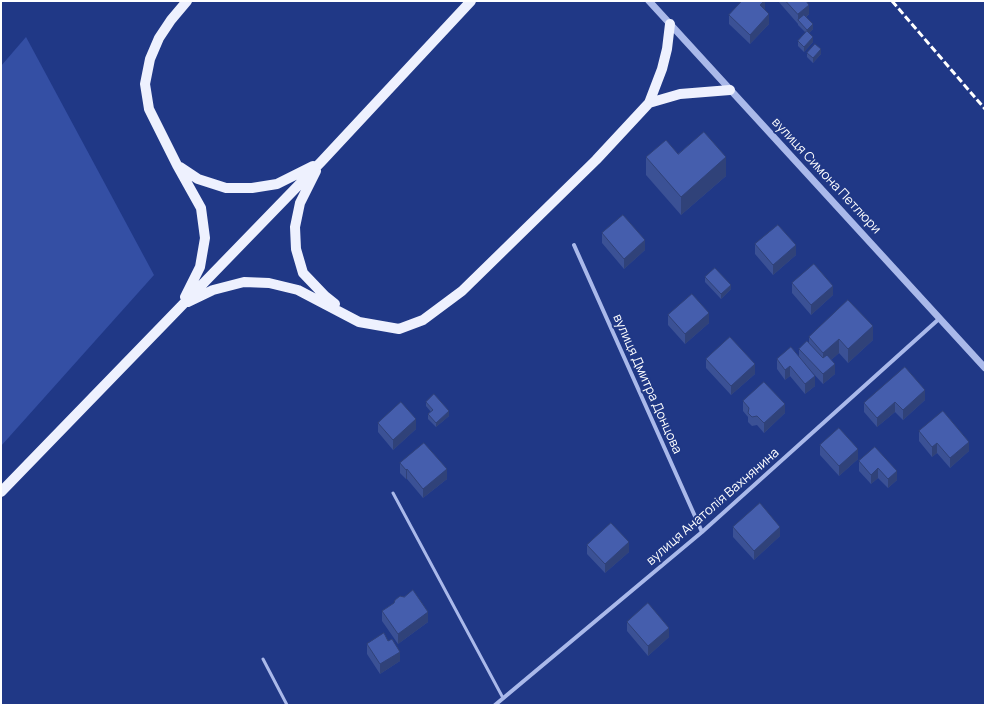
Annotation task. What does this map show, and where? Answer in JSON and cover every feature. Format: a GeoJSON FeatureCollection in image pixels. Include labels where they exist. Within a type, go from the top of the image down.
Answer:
{"type":"FeatureCollection","features":[{"type":"Feature","properties":{"kind":"main road"},"geometry":{"type":"LineString","coordinates":[[181,306],[200,266],[205,238],[201,208],[177,165],[149,109],[145,84],[150,59],[159,38],[171,20],[187,1]]}},
{"type":"Feature","properties":{"kind":"main road"},"geometry":{"type":"LineString","coordinates":[[1,492],[321,162],[471,1]]}},
{"type":"Feature","properties":{"kind":"main road"},"geometry":{"type":"LineString","coordinates":[[181,306],[214,290],[244,282],[269,283],[298,290],[359,322],[399,329],[423,320],[462,291],[596,160],[650,103],[665,56],[670,24]]}},
{"type":"Feature","properties":{"kind":"main road"},"geometry":{"type":"LineString","coordinates":[[650,103],[680,94],[730,90]]}},
{"type":"Feature","properties":{"kind":"main road"},"geometry":{"type":"LineString","coordinates":[[177,165],[198,179],[226,188],[252,188],[277,184],[321,162]]}},
{"type":"Feature","properties":{"kind":"main road"},"geometry":{"type":"LineString","coordinates":[[321,162],[300,203],[294,227],[296,249],[303,273],[325,296],[359,322]]}},
{"type":"Feature","properties":{"kind":"street","name":"вулиця Симона Петлюри"},"geometry":{"type":"LineString","coordinates":[[649,1],[985,368]]}},
{"type":"Feature","properties":{"kind":"street","name":"вулиця Дмитра Донцова"},"geometry":{"type":"LineString","coordinates":[[574,245],[702,532]]}},
{"type":"Feature","properties":{"kind":"street","name":"вулиця Анатолія Вахнянина"},"geometry":{"type":"LineString","coordinates":[[495,705],[702,532],[940,318]]}},
{"type":"Feature","properties":{"kind":"lane"},"geometry":{"type":"LineString","coordinates":[[393,493],[503,698]]}},
{"type":"Feature","properties":{"kind":"lane"},"geometry":{"type":"LineString","coordinates":[[263,659],[287,705]]}},
{"type":"Feature","properties":{"kind":"shaded area"},"geometry":{"type":"Polygon","coordinates":[[[26,37],[154,275],[1,446],[1,66],[26,37]]]}},
{"type":"Feature","properties":{"kind":"building"},"geometry":{"type":"Polygon","coordinates":[[[742,1],[764,1],[760,5],[769,14],[750,35],[729,15],[742,1]]]}},
{"type":"Feature","properties":{"kind":"building"},"geometry":{"type":"Polygon","coordinates":[[[786,1],[806,1],[809,5],[798,14],[786,1]]]}},
{"type":"Feature","properties":{"kind":"building"},"geometry":{"type":"Polygon","coordinates":[[[804,15],[813,24],[807,30],[798,20],[804,15]]]}},
{"type":"Feature","properties":{"kind":"building"},"geometry":{"type":"Polygon","coordinates":[[[807,31],[813,37],[804,47],[798,41],[807,31]]]}},
{"type":"Feature","properties":{"kind":"building"},"geometry":{"type":"Polygon","coordinates":[[[815,44],[821,49],[813,58],[807,53],[815,44]]]}},
{"type":"Feature","properties":{"kind":"building"},"geometry":{"type":"Polygon","coordinates":[[[704,132],[726,157],[681,197],[646,157],[666,140],[678,154],[704,132]]]}},
{"type":"Feature","properties":{"kind":"building"},"geometry":{"type":"Polygon","coordinates":[[[623,215],[645,240],[624,259],[602,233],[623,215]]]}},
{"type":"Feature","properties":{"kind":"building"},"geometry":{"type":"Polygon","coordinates":[[[778,225],[796,245],[773,265],[755,244],[778,225]]]}},
{"type":"Feature","properties":{"kind":"building"},"geometry":{"type":"Polygon","coordinates":[[[814,264],[833,286],[811,305],[792,283],[814,264]]]}},
{"type":"Feature","properties":{"kind":"building"},"geometry":{"type":"Polygon","coordinates":[[[715,268],[731,285],[721,294],[705,277],[715,268]]]}},
{"type":"Feature","properties":{"kind":"building"},"geometry":{"type":"Polygon","coordinates":[[[692,294],[709,313],[685,334],[668,315],[692,294]]]}},
{"type":"Feature","properties":{"kind":"building"},"geometry":{"type":"Polygon","coordinates":[[[848,300],[873,326],[848,349],[839,339],[823,353],[809,337],[848,300]]]}},
{"type":"Feature","properties":{"kind":"building"},"geometry":{"type":"Polygon","coordinates":[[[730,337],[755,364],[731,386],[706,359],[730,337]]]}},
{"type":"Feature","properties":{"kind":"building"},"geometry":{"type":"Polygon","coordinates":[[[807,341],[823,358],[827,355],[835,364],[823,374],[799,349],[807,341]]]}},
{"type":"Feature","properties":{"kind":"building"},"geometry":{"type":"Polygon","coordinates":[[[791,347],[815,376],[805,384],[790,366],[785,370],[777,359],[791,347]]]}},
{"type":"Feature","properties":{"kind":"building"},"geometry":{"type":"Polygon","coordinates":[[[905,367],[925,390],[903,410],[895,402],[877,418],[864,403],[905,367]]]}},
{"type":"Feature","properties":{"kind":"building"},"geometry":{"type":"Polygon","coordinates":[[[764,382],[785,404],[764,423],[757,416],[752,417],[748,413],[749,408],[743,401],[764,382]]]}},
{"type":"Feature","properties":{"kind":"building"},"geometry":{"type":"Polygon","coordinates":[[[434,394],[449,411],[436,423],[428,414],[433,410],[426,402],[434,394]]]}},
{"type":"Feature","properties":{"kind":"building"},"geometry":{"type":"Polygon","coordinates":[[[401,402],[416,419],[393,440],[378,423],[401,402]]]}},
{"type":"Feature","properties":{"kind":"building"},"geometry":{"type":"Polygon","coordinates":[[[943,411],[969,442],[950,458],[937,443],[932,447],[919,431],[943,411]]]}},
{"type":"Feature","properties":{"kind":"building"},"geometry":{"type":"Polygon","coordinates":[[[839,428],[858,449],[839,466],[820,445],[839,428]]]}},
{"type":"Feature","properties":{"kind":"building"},"geometry":{"type":"Polygon","coordinates":[[[424,443],[447,469],[423,489],[407,469],[406,470],[400,463],[424,443]]]}},
{"type":"Feature","properties":{"kind":"building"},"geometry":{"type":"Polygon","coordinates":[[[875,447],[897,471],[888,479],[878,468],[871,475],[859,461],[875,447]]]}},
{"type":"Feature","properties":{"kind":"building"},"geometry":{"type":"Polygon","coordinates":[[[760,503],[780,527],[754,551],[733,527],[760,503]]]}},
{"type":"Feature","properties":{"kind":"building"},"geometry":{"type":"Polygon","coordinates":[[[611,523],[629,542],[605,564],[587,545],[611,523]]]}},
{"type":"Feature","properties":{"kind":"building"},"geometry":{"type":"Polygon","coordinates":[[[413,590],[428,612],[398,634],[382,611],[394,603],[400,596],[404,597],[413,590]]]}},
{"type":"Feature","properties":{"kind":"building"},"geometry":{"type":"Polygon","coordinates":[[[648,603],[669,628],[648,646],[627,622],[648,603]]]}},
{"type":"Feature","properties":{"kind":"building"},"geometry":{"type":"Polygon","coordinates":[[[384,633],[388,641],[392,639],[400,652],[380,664],[367,644],[384,633]]]}},
{"type":"Feature","properties":{"kind":"railway"},"geometry":{"type":"LineString","coordinates":[[892,1],[985,109]]}}]}
